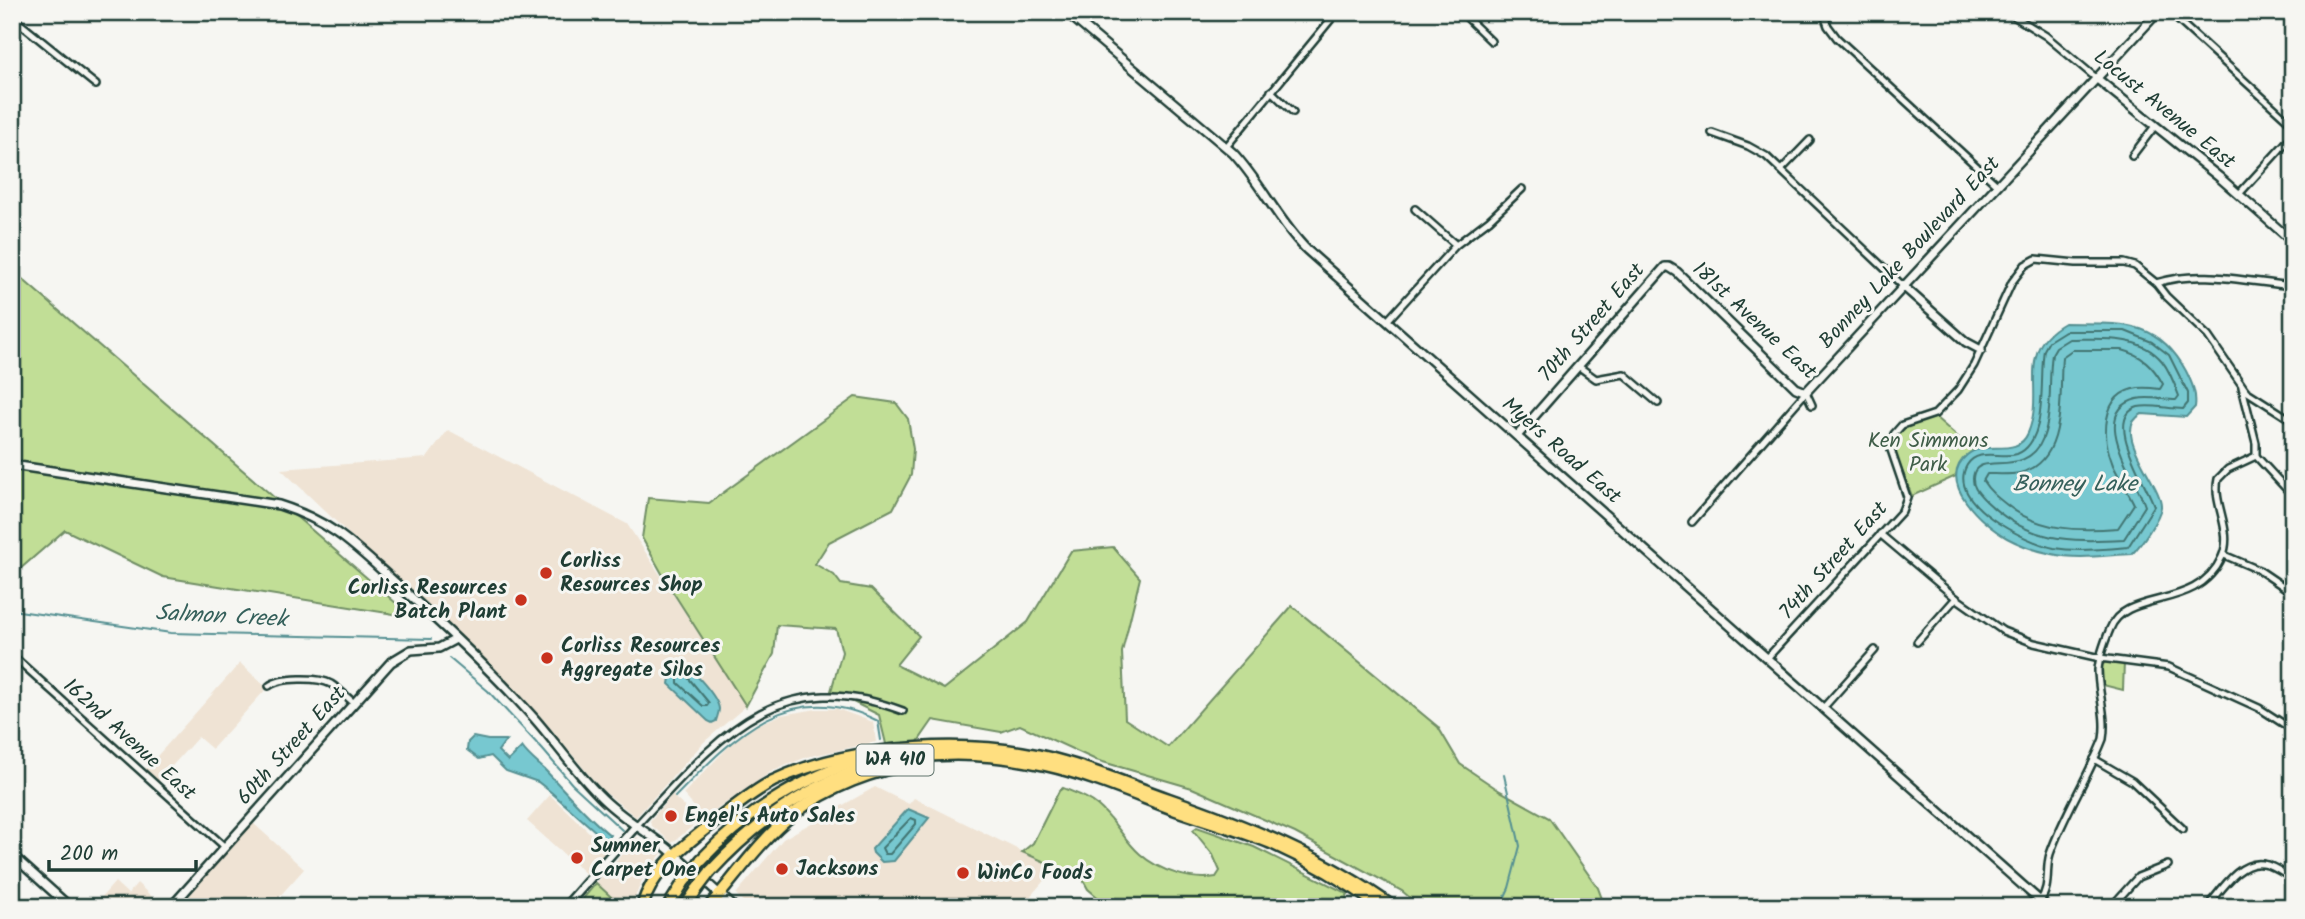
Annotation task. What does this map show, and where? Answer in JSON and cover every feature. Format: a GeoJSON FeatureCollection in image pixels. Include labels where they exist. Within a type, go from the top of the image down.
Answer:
{"type":"FeatureCollection","features":[{"type":"Feature","properties":{"kind":"highway","name":"WA 410"},"geometry":{"type":"LineString","coordinates":[[668,907],[682,883],[701,860],[741,822],[786,791],[853,762],[898,751],[961,747],[1027,754],[1064,762],[1270,843],[1349,886],[1381,907]]}},
{"type":"Feature","properties":{"kind":"highway"},"geometry":{"type":"LineString","coordinates":[[642,907],[651,884],[674,854],[747,797],[773,782],[847,757],[898,751]]}},
{"type":"Feature","properties":{"kind":"highway","name":"WA 410"},"geometry":{"type":"LineString","coordinates":[[685,907],[710,872],[747,836],[792,803],[827,782],[876,764],[935,755],[985,756],[1047,766],[1150,796],[1264,834],[1297,849],[1340,872],[1393,907]]}},
{"type":"Feature","properties":{"kind":"highway"},"geometry":{"type":"LineString","coordinates":[[709,907],[793,814],[836,788],[891,768],[927,762],[991,761],[1040,768],[1110,786]]}},
{"type":"Feature","properties":{"kind":"street","name":"Myers Road East"},"geometry":{"type":"LineString","coordinates":[[1066,12],[1226,147],[1249,172],[1289,232],[2046,907]]}},
{"type":"Feature","properties":{"kind":"street"},"geometry":{"type":"LineString","coordinates":[[1226,147],[1337,12]]}},
{"type":"Feature","properties":{"kind":"street"},"geometry":{"type":"LineString","coordinates":[[1461,12],[1491,41]]}},
{"type":"Feature","properties":{"kind":"street"},"geometry":{"type":"LineString","coordinates":[[1823,12],[1828,26],[1837,38],[1997,185]]}},
{"type":"Feature","properties":{"kind":"street","name":"Locust Avenue East"},"geometry":{"type":"LineString","coordinates":[[2007,12],[2046,36],[2239,194],[2293,243]]}},
{"type":"Feature","properties":{"kind":"street","name":"Bonney Lake Boulevard East"},"geometry":{"type":"LineString","coordinates":[[1692,522],[1806,392],[2158,12]]}},
{"type":"Feature","properties":{"kind":"street"},"geometry":{"type":"LineString","coordinates":[[2169,12],[2293,125]]}},
{"type":"Feature","properties":{"kind":"street"},"geometry":{"type":"LineString","coordinates":[[12,17],[96,85]]}},
{"type":"Feature","properties":{"kind":"street"},"geometry":{"type":"LineString","coordinates":[[1271,91],[1293,111]]}},
{"type":"Feature","properties":{"kind":"street"},"geometry":{"type":"LineString","coordinates":[[2132,156],[2155,126]]}},
{"type":"Feature","properties":{"kind":"street"},"geometry":{"type":"LineString","coordinates":[[1712,133],[1754,149],[1782,169],[1903,286],[1966,342],[1981,350]]}},
{"type":"Feature","properties":{"kind":"street"},"geometry":{"type":"LineString","coordinates":[[2239,194],[2293,135]]}},
{"type":"Feature","properties":{"kind":"street"},"geometry":{"type":"LineString","coordinates":[[1782,169],[1810,140]]}},
{"type":"Feature","properties":{"kind":"street"},"geometry":{"type":"LineString","coordinates":[[1387,321],[1456,245],[1489,220],[1522,189]]}},
{"type":"Feature","properties":{"kind":"street"},"geometry":{"type":"LineString","coordinates":[[1415,209],[1456,245]]}},
{"type":"Feature","properties":{"kind":"street","name":"74th Street East"},"geometry":{"type":"LineString","coordinates":[[1768,657],[1902,510],[1906,500],[1905,490],[1891,450],[1894,433],[1902,425],[1931,416],[1940,410],[1965,379],[2019,272],[2032,261],[2046,259],[2076,263],[2129,264],[2156,283]]}},
{"type":"Feature","properties":{"kind":"street","name":"70th Street East"},"geometry":{"type":"LineString","coordinates":[[1517,436],[1658,272],[1667,266]]}},
{"type":"Feature","properties":{"kind":"street","name":"181st Avenue East"},"geometry":{"type":"LineString","coordinates":[[1667,266],[1677,272],[1796,388],[1806,392],[1812,405]]}},
{"type":"Feature","properties":{"kind":"street"},"geometry":{"type":"LineString","coordinates":[[2293,286],[2205,277],[2168,279],[2156,283],[2208,336],[2242,386],[2256,443],[2256,456],[2293,496]]}},
{"type":"Feature","properties":{"kind":"street"},"geometry":{"type":"LineString","coordinates":[[1578,366],[1596,379],[1617,374],[1627,375],[1658,403]]}},
{"type":"Feature","properties":{"kind":"street"},"geometry":{"type":"LineString","coordinates":[[2242,386],[2293,421]]}},
{"type":"Feature","properties":{"kind":"street"},"geometry":{"type":"LineString","coordinates":[[2040,901],[2046,890],[2049,857],[2104,734],[2098,675],[2110,629],[2120,613],[2199,586],[2212,574],[2224,555],[2226,535],[2217,481],[2228,469],[2256,456]]}},
{"type":"Feature","properties":{"kind":"street"},"geometry":{"type":"LineString","coordinates":[[12,465],[271,503],[304,513],[328,525],[456,639],[533,717],[598,794],[626,820],[674,854],[734,907]]}},
{"type":"Feature","properties":{"kind":"street"},"geometry":{"type":"LineString","coordinates":[[1880,534],[1989,623],[2018,638],[2101,658],[2169,667],[2271,714],[2293,730]]}},
{"type":"Feature","properties":{"kind":"street"},"geometry":{"type":"LineString","coordinates":[[2224,555],[2259,569],[2293,593]]}},
{"type":"Feature","properties":{"kind":"street"},"geometry":{"type":"LineString","coordinates":[[1917,642],[1956,598]]}},
{"type":"Feature","properties":{"kind":"street","name":"60th Street East"},"geometry":{"type":"LineString","coordinates":[[171,907],[395,658],[411,650],[442,647],[456,639]]}},
{"type":"Feature","properties":{"kind":"street"},"geometry":{"type":"LineString","coordinates":[[1824,707],[1875,650]]}},
{"type":"Feature","properties":{"kind":"street","name":"162nd Avenue East"},"geometry":{"type":"LineString","coordinates":[[12,655],[225,847]]}},
{"type":"Feature","properties":{"kind":"street"},"geometry":{"type":"LineString","coordinates":[[269,686],[288,679],[323,681],[337,688],[354,704]]}},
{"type":"Feature","properties":{"kind":"street"},"geometry":{"type":"LineString","coordinates":[[565,907],[708,750],[732,729],[764,710],[805,698],[839,696],[872,701],[903,711]]}},
{"type":"Feature","properties":{"kind":"street"},"geometry":{"type":"LineString","coordinates":[[2094,759],[2132,781],[2183,829]]}},
{"type":"Feature","properties":{"kind":"street"},"geometry":{"type":"LineString","coordinates":[[12,855],[70,907]]}},
{"type":"Feature","properties":{"kind":"street"},"geometry":{"type":"LineString","coordinates":[[12,871],[21,862]]}},
{"type":"Feature","properties":{"kind":"street"},"geometry":{"type":"LineString","coordinates":[[2207,907],[2238,872],[2253,864],[2268,865],[2293,879]]}},
{"type":"Feature","properties":{"kind":"street"},"geometry":{"type":"LineString","coordinates":[[2111,907],[2138,877],[2168,865]]}},
{"type":"Feature","properties":{"kind":"shaded area"},"geometry":{"type":"Polygon","coordinates":[[[448,430],[627,524],[746,706],[704,742],[636,817],[600,788],[540,716],[281,469],[427,458],[448,430]]]}},
{"type":"Feature","properties":{"kind":"shaded area"},"geometry":{"type":"Polygon","coordinates":[[[240,663],[267,688],[212,749],[198,737],[155,785],[142,773],[240,663]]]}},
{"type":"Feature","properties":{"kind":"shaded area"},"geometry":{"type":"Polygon","coordinates":[[[817,709],[837,709],[873,722],[876,742],[807,757],[772,771],[704,818],[683,794],[732,743],[757,725],[781,715],[817,709]]]}},
{"type":"Feature","properties":{"kind":"shaded area"},"geometry":{"type":"Polygon","coordinates":[[[875,787],[909,804],[914,798],[1055,868],[1021,907],[748,907],[736,894],[783,839],[875,787]]]}},
{"type":"Feature","properties":{"kind":"shaded area"},"geometry":{"type":"Polygon","coordinates":[[[550,795],[608,850],[587,875],[527,821],[550,795]]]}},
{"type":"Feature","properties":{"kind":"shaded area"},"geometry":{"type":"Polygon","coordinates":[[[672,795],[699,821],[672,843],[651,825],[650,821],[672,795]]]}},
{"type":"Feature","properties":{"kind":"shaded area"},"geometry":{"type":"Polygon","coordinates":[[[253,823],[304,869],[270,907],[178,907],[253,823]]]}},
{"type":"Feature","properties":{"kind":"shaded area"},"geometry":{"type":"Polygon","coordinates":[[[637,837],[662,853],[643,878],[631,907],[622,907],[596,883],[637,837]]]}},
{"type":"Feature","properties":{"kind":"shaded area"},"geometry":{"type":"Polygon","coordinates":[[[115,882],[128,894],[137,883],[163,907],[93,907],[115,882]]]}},
{"type":"Feature","properties":{"kind":"green space"},"geometry":{"type":"Polygon","coordinates":[[[12,270],[412,617],[163,577],[65,530],[12,576],[12,270]]]}},
{"type":"Feature","properties":{"kind":"green space"},"geometry":{"type":"Polygon","coordinates":[[[855,397],[896,403],[908,419],[913,449],[911,475],[893,509],[829,542],[815,564],[834,575],[841,584],[871,589],[919,636],[896,665],[944,689],[1028,622],[1071,551],[1113,547],[1140,578],[1122,652],[1125,719],[1168,747],[1292,606],[1438,727],[1460,764],[1500,791],[1549,818],[1598,888],[1605,907],[1421,907],[1402,891],[1295,833],[1192,788],[1096,760],[1020,725],[1001,732],[933,720],[917,743],[886,744],[879,715],[831,691],[842,652],[836,629],[777,625],[774,654],[746,706],[669,586],[642,538],[648,498],[709,503],[855,397]]]}},
{"type":"Feature","properties":{"kind":"green space","name":"Ken Simmons Park"},"geometry":{"type":"Polygon","coordinates":[[[1935,417],[1974,451],[1962,461],[1956,476],[1912,496],[1894,450],[1895,441],[1908,427],[1935,417]]]}},
{"type":"Feature","properties":{"kind":"green space"},"geometry":{"type":"Polygon","coordinates":[[[2109,660],[2124,662],[2123,690],[2103,685],[2102,665],[2109,660]]]}},
{"type":"Feature","properties":{"kind":"green space"},"geometry":{"type":"Polygon","coordinates":[[[1063,788],[1097,805],[1140,854],[1166,870],[1186,876],[1216,877],[1220,871],[1213,855],[1193,830],[1197,827],[1254,847],[1348,894],[1342,907],[1115,907],[1102,901],[1088,889],[1082,878],[1022,852],[1033,843],[1063,788]]]}},
{"type":"Feature","properties":{"kind":"green space"},"geometry":{"type":"Polygon","coordinates":[[[596,883],[622,907],[576,907],[596,883]]]}},
{"type":"Feature","properties":{"kind":"water","name":"Bonney Lake"},"geometry":{"type":"Polygon","coordinates":[[[2064,323],[2119,324],[2149,332],[2175,353],[2194,389],[2195,407],[2186,417],[2142,414],[2133,422],[2131,433],[2134,445],[2159,497],[2161,507],[2153,525],[2132,554],[2072,557],[2029,548],[2007,538],[1986,523],[1966,502],[1959,490],[1956,478],[1959,466],[1967,455],[1983,448],[2009,447],[2023,441],[2033,417],[2035,359],[2049,334],[2064,323]]]}},
{"type":"Feature","properties":{"kind":"water"},"geometry":{"type":"Polygon","coordinates":[[[682,666],[710,691],[719,709],[716,721],[708,721],[669,684],[670,678],[682,666]]]}},
{"type":"Feature","properties":{"kind":"water"},"geometry":{"type":"Polygon","coordinates":[[[473,737],[506,740],[498,751],[508,761],[522,747],[610,835],[605,840],[538,782],[506,771],[491,756],[479,759],[467,750],[468,742],[473,737]]]}},
{"type":"Feature","properties":{"kind":"water"},"geometry":{"type":"Polygon","coordinates":[[[908,809],[929,818],[894,861],[882,862],[872,849],[908,809]]]}},
{"type":"Feature","properties":{"kind":"waterway","name":"Salmon Creek"},"geometry":{"type":"LineString","coordinates":[[12,610],[171,633],[431,639]]}},
{"type":"Feature","properties":{"kind":"waterway","name":"Salmon Creek"},"geometry":{"type":"LineString","coordinates":[[449,658],[488,691],[572,784],[622,830]]}},
{"type":"Feature","properties":{"kind":"waterway","name":"Salmon Creek"},"geometry":{"type":"LineString","coordinates":[[675,797],[719,753],[742,735],[765,720],[790,709],[817,705],[846,709],[878,721],[881,740]]}},
{"type":"Feature","properties":{"kind":"waterway","name":"Salmon Creek"},"geometry":{"type":"LineString","coordinates":[[1500,907],[1509,888],[1520,846],[1504,775]]}},
{"type":"Feature","properties":{"kind":"place","name":"Corliss Resources Shop"},"geometry":{"type":"Point","coordinates":[546,573]}},
{"type":"Feature","properties":{"kind":"place","name":"Corliss Resources Batch Plant"},"geometry":{"type":"Point","coordinates":[521,600]}},
{"type":"Feature","properties":{"kind":"place","name":"Corliss Resources Aggregate Silos"},"geometry":{"type":"Point","coordinates":[547,658]}},
{"type":"Feature","properties":{"kind":"place","name":"Engel's Auto Sales"},"geometry":{"type":"Point","coordinates":[671,816]}},
{"type":"Feature","properties":{"kind":"place","name":"Sumner Carpet One"},"geometry":{"type":"Point","coordinates":[577,858]}},
{"type":"Feature","properties":{"kind":"place","name":"Jacksons"},"geometry":{"type":"Point","coordinates":[782,869]}},
{"type":"Feature","properties":{"kind":"place","name":"WinCo Foods"},"geometry":{"type":"Point","coordinates":[963,873]}}]}
